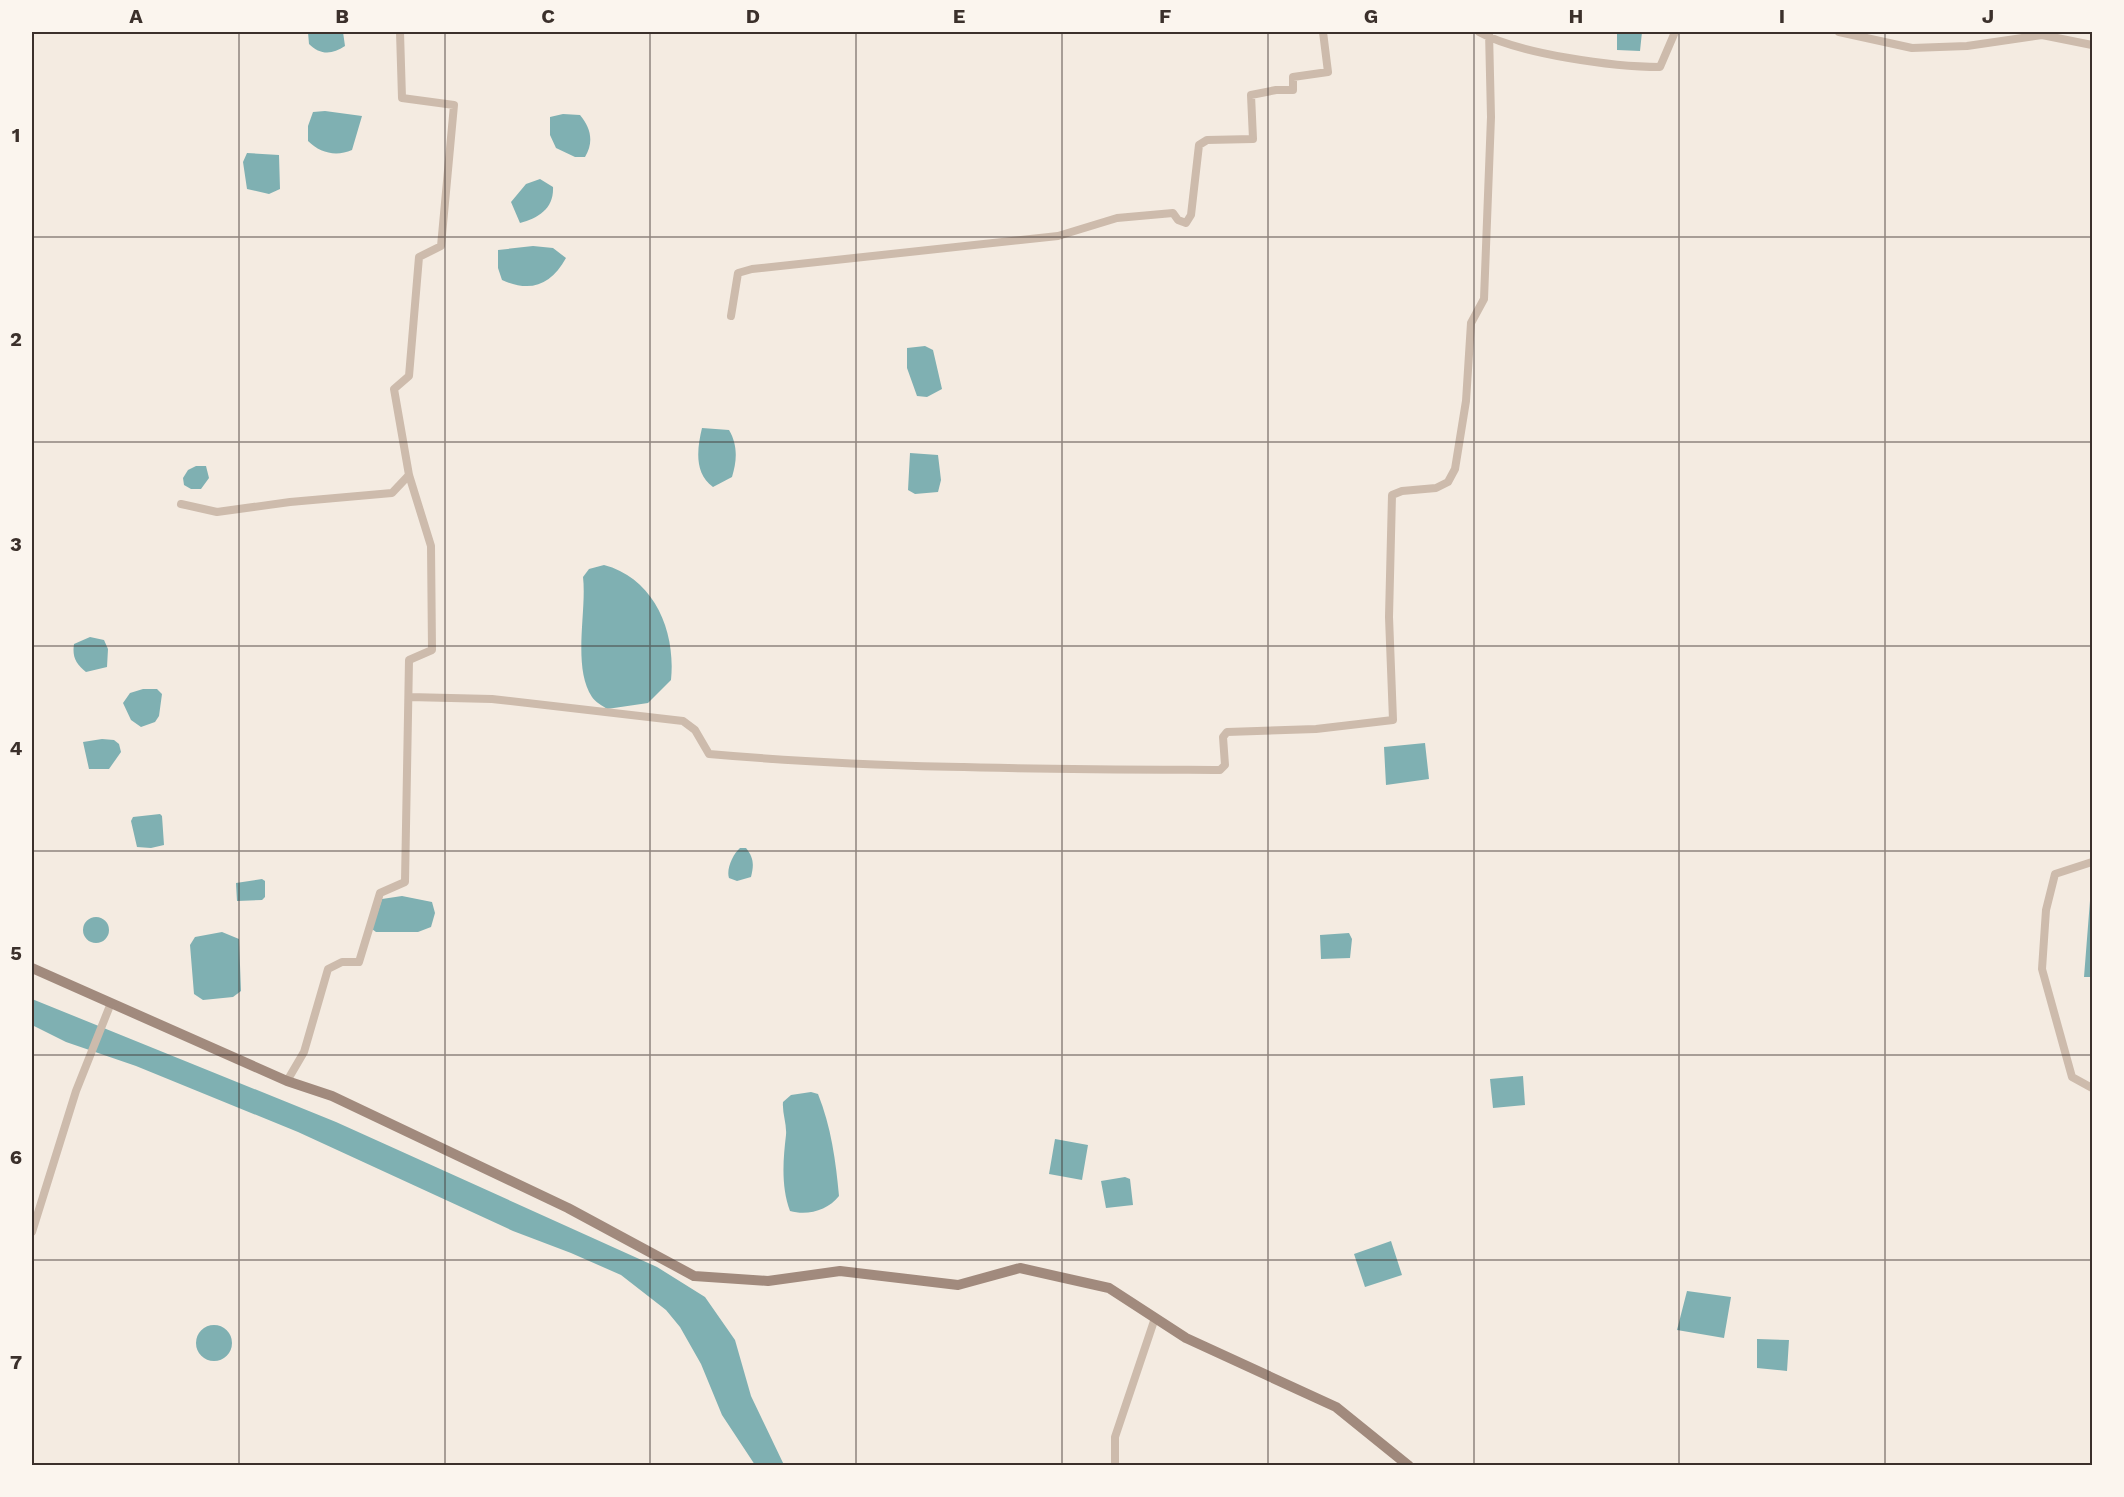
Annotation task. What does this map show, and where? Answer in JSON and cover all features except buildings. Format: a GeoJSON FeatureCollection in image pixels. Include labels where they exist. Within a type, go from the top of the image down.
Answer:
{"type":"FeatureCollection","features":[{"type":"Feature","properties":{"kind":"main road"},"geometry":{"type":"LineString","coordinates":[[32,968],[287,1081],[332,1096],[568,1208],[694,1276],[768,1281],[840,1271],[958,1285],[1020,1268],[1109,1288],[1186,1338],[1336,1407],[1409,1466]]}},
{"type":"Feature","properties":{"kind":"street"},"geometry":{"type":"LineString","coordinates":[[287,1081],[303,1052],[328,969],[342,962],[359,962],[380,893],[405,882],[410,660],[432,650],[431,546],[409,475],[394,389],[409,376],[419,257],[441,246],[454,105],[402,98],[400,32]]}},
{"type":"Feature","properties":{"kind":"street"},"geometry":{"type":"LineString","coordinates":[[731,316],[738,273],[752,268],[1058,236],[1117,218],[1149,213],[1173,213],[1178,220],[1186,223],[1191,215],[1199,145],[1207,140],[1253,139],[1251,95],[1276,90],[1293,90],[1293,77],[1328,72],[1323,32]]}},
{"type":"Feature","properties":{"kind":"street"},"geometry":{"type":"LineString","coordinates":[[1479,32],[1554,55],[1637,67],[1660,67],[1676,32]]}},
{"type":"Feature","properties":{"kind":"street"},"geometry":{"type":"LineString","coordinates":[[1839,32],[1912,48],[1967,46],[2042,35],[2092,45]]}},
{"type":"Feature","properties":{"kind":"street"},"geometry":{"type":"LineString","coordinates":[[409,698],[492,699],[683,721],[696,730],[709,754],[767,759],[948,766],[1220,770],[1225,765],[1223,737],[1227,732],[1316,729],[1393,720],[1389,617],[1392,495],[1402,491],[1436,488],[1448,482],[1455,469],[1466,401],[1471,323],[1484,299],[1491,117],[1489,34]]}},
{"type":"Feature","properties":{"kind":"street"},"geometry":{"type":"LineString","coordinates":[[181,504],[217,512],[290,502],[392,493],[409,475]]}},
{"type":"Feature","properties":{"kind":"street"},"geometry":{"type":"LineString","coordinates":[[2092,862],[2055,874],[2046,910],[2042,969],[2072,1077],[2092,1088]]}},
{"type":"Feature","properties":{"kind":"street"},"geometry":{"type":"LineString","coordinates":[[32,1232],[76,1091],[111,1004]]}},
{"type":"Feature","properties":{"kind":"street"},"geometry":{"type":"LineString","coordinates":[[1114,1466],[1115,1437],[1155,1318]]}},
{"type":"Feature","properties":{"kind":"water"},"geometry":{"type":"Polygon","coordinates":[[[308,32],[343,32],[345,46],[335,51],[322,52],[309,44],[308,32]]]}},
{"type":"Feature","properties":{"kind":"water"},"geometry":{"type":"Polygon","coordinates":[[[1617,32],[1642,32],[1640,51],[1617,50],[1617,32]]]}},
{"type":"Feature","properties":{"kind":"water"},"geometry":{"type":"Polygon","coordinates":[[[325,111],[362,116],[352,150],[328,153],[308,141],[308,126],[313,112],[325,111]]]}},
{"type":"Feature","properties":{"kind":"water"},"geometry":{"type":"Polygon","coordinates":[[[563,114],[580,115],[587,125],[590,146],[585,157],[575,157],[556,148],[550,135],[550,117],[563,114]]]}},
{"type":"Feature","properties":{"kind":"water"},"geometry":{"type":"Polygon","coordinates":[[[247,153],[279,155],[280,189],[269,194],[247,189],[243,162],[247,153]]]}},
{"type":"Feature","properties":{"kind":"water"},"geometry":{"type":"Polygon","coordinates":[[[540,179],[553,187],[551,201],[539,215],[520,223],[511,202],[526,184],[540,179]]]}},
{"type":"Feature","properties":{"kind":"water"},"geometry":{"type":"Polygon","coordinates":[[[533,246],[553,248],[566,258],[554,275],[539,284],[522,286],[502,280],[498,268],[498,250],[533,246]]]}},
{"type":"Feature","properties":{"kind":"water"},"geometry":{"type":"Polygon","coordinates":[[[925,346],[933,350],[942,389],[927,397],[917,396],[907,368],[907,348],[925,346]]]}},
{"type":"Feature","properties":{"kind":"water"},"geometry":{"type":"Polygon","coordinates":[[[702,428],[729,430],[735,447],[736,459],[732,477],[713,487],[703,475],[698,460],[702,428]]]}},
{"type":"Feature","properties":{"kind":"water"},"geometry":{"type":"Polygon","coordinates":[[[910,453],[938,455],[941,480],[938,492],[915,494],[908,490],[910,453]]]}},
{"type":"Feature","properties":{"kind":"water"},"geometry":{"type":"Polygon","coordinates":[[[196,466],[206,466],[209,478],[201,489],[191,489],[184,485],[183,478],[188,470],[196,466]]]}},
{"type":"Feature","properties":{"kind":"water"},"geometry":{"type":"Polygon","coordinates":[[[604,565],[621,572],[648,594],[665,626],[670,643],[671,680],[648,703],[607,709],[593,699],[586,685],[581,655],[583,577],[589,569],[604,565]]]}},
{"type":"Feature","properties":{"kind":"water"},"geometry":{"type":"Polygon","coordinates":[[[90,637],[104,640],[108,649],[107,667],[86,672],[76,660],[74,644],[90,637]]]}},
{"type":"Feature","properties":{"kind":"water"},"geometry":{"type":"Polygon","coordinates":[[[143,689],[157,689],[162,694],[159,716],[155,722],[141,727],[131,720],[123,703],[130,693],[143,689]]]}},
{"type":"Feature","properties":{"kind":"water"},"geometry":{"type":"Polygon","coordinates":[[[114,740],[119,744],[121,752],[109,769],[89,769],[83,742],[114,740]]]}},
{"type":"Feature","properties":{"kind":"water"},"geometry":{"type":"Polygon","coordinates":[[[1425,743],[1429,779],[1386,785],[1384,747],[1425,743]]]}},
{"type":"Feature","properties":{"kind":"water"},"geometry":{"type":"Polygon","coordinates":[[[160,814],[164,845],[151,848],[137,847],[131,821],[133,817],[160,814]]]}},
{"type":"Feature","properties":{"kind":"water"},"geometry":{"type":"Polygon","coordinates":[[[740,848],[746,848],[749,852],[753,869],[751,877],[737,881],[729,878],[728,870],[740,848]]]}},
{"type":"Feature","properties":{"kind":"water"},"geometry":{"type":"Polygon","coordinates":[[[262,879],[265,881],[265,897],[262,900],[237,901],[236,883],[262,879]]]}},
{"type":"Feature","properties":{"kind":"water"},"geometry":{"type":"Polygon","coordinates":[[[2091,888],[2092,977],[2084,977],[2091,888]]]}},
{"type":"Feature","properties":{"kind":"water"},"geometry":{"type":"Polygon","coordinates":[[[402,896],[432,902],[435,913],[431,927],[418,932],[376,932],[372,929],[382,899],[402,896]]]}},
{"type":"Feature","properties":{"kind":"water"},"geometry":{"type":"Polygon","coordinates":[[[96,917],[105,921],[109,930],[105,939],[96,943],[87,939],[83,930],[87,921],[96,917]]]}},
{"type":"Feature","properties":{"kind":"water"},"geometry":{"type":"Polygon","coordinates":[[[222,932],[239,939],[241,991],[233,997],[203,1000],[194,994],[190,945],[195,937],[222,932]]]}},
{"type":"Feature","properties":{"kind":"water"},"geometry":{"type":"Polygon","coordinates":[[[1349,933],[1352,939],[1350,958],[1321,959],[1320,935],[1349,933]]]}},
{"type":"Feature","properties":{"kind":"water"},"geometry":{"type":"Polygon","coordinates":[[[32,999],[336,1122],[657,1267],[705,1297],[735,1340],[751,1396],[784,1465],[755,1465],[722,1415],[701,1364],[680,1327],[666,1310],[621,1275],[513,1231],[298,1132],[136,1066],[66,1042],[32,1025],[32,999]]]}},
{"type":"Feature","properties":{"kind":"water"},"geometry":{"type":"Polygon","coordinates":[[[1523,1076],[1525,1105],[1493,1108],[1490,1079],[1523,1076]]]}},
{"type":"Feature","properties":{"kind":"water"},"geometry":{"type":"Polygon","coordinates":[[[811,1092],[818,1094],[830,1131],[839,1196],[829,1205],[817,1211],[804,1213],[790,1211],[785,1193],[786,1131],[783,1102],[791,1095],[811,1092]]]}},
{"type":"Feature","properties":{"kind":"water"},"geometry":{"type":"Polygon","coordinates":[[[1055,1139],[1088,1145],[1082,1180],[1049,1174],[1055,1139]]]}},
{"type":"Feature","properties":{"kind":"water"},"geometry":{"type":"Polygon","coordinates":[[[1125,1177],[1130,1179],[1133,1205],[1106,1208],[1101,1181],[1125,1177]]]}},
{"type":"Feature","properties":{"kind":"water"},"geometry":{"type":"Polygon","coordinates":[[[1391,1241],[1402,1275],[1365,1287],[1354,1254],[1391,1241]]]}},
{"type":"Feature","properties":{"kind":"water"},"geometry":{"type":"Polygon","coordinates":[[[1687,1291],[1731,1297],[1724,1338],[1677,1330],[1687,1291]]]}},
{"type":"Feature","properties":{"kind":"water"},"geometry":{"type":"Polygon","coordinates":[[[214,1325],[227,1330],[232,1343],[227,1356],[214,1361],[201,1356],[196,1343],[201,1330],[214,1325]]]}},
{"type":"Feature","properties":{"kind":"water"},"geometry":{"type":"Polygon","coordinates":[[[1757,1339],[1789,1340],[1787,1371],[1757,1368],[1757,1339]]]}}]}
